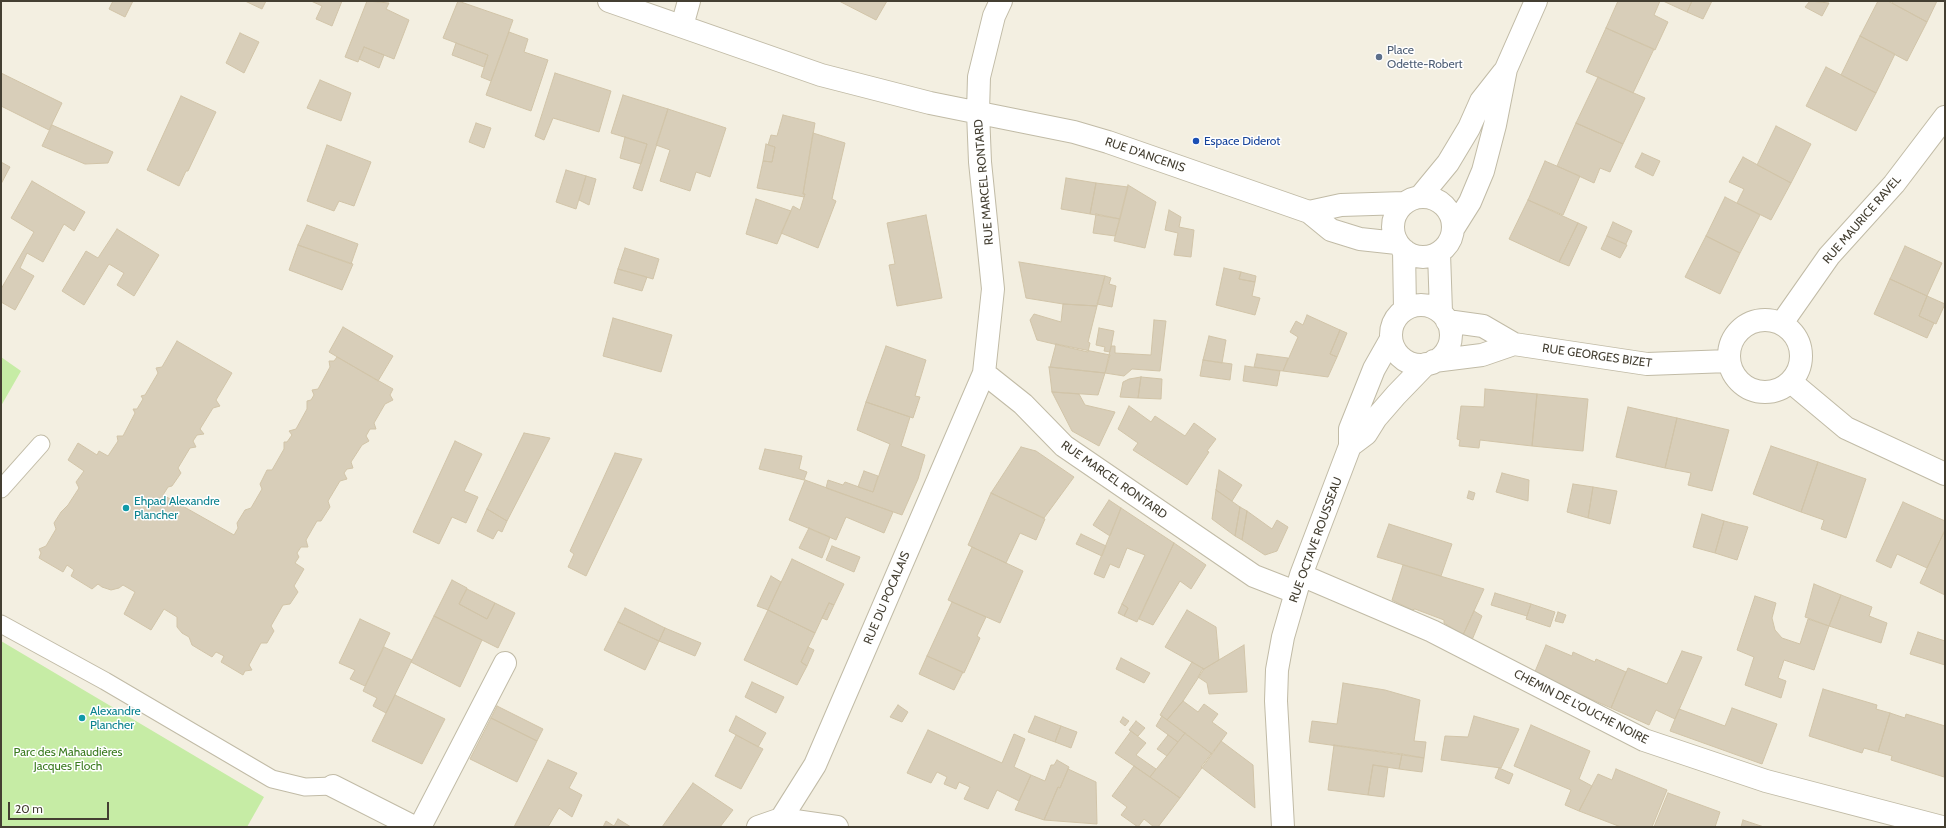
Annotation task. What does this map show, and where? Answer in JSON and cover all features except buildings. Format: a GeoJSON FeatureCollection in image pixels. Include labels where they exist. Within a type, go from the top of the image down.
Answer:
{"type":"FeatureCollection","features":[{"type":"Feature","properties":{"kind":"street","name":"RUE D'ANCENIS"},"geometry":{"type":"LineString","coordinates":[[609,1],[821,75],[930,103],[1074,132],[1108,142],[1309,212],[1331,230],[1360,239],[1401,246]]}},
{"type":"Feature","properties":{"kind":"street"},"geometry":{"type":"LineString","coordinates":[[682,26],[689,1]]}},
{"type":"Feature","properties":{"kind":"street","name":"RUE MARCEL RONTARD"},"geometry":{"type":"LineString","coordinates":[[1001,1],[994,16],[979,77],[978,112],[980,162],[993,289],[984,373],[1023,404],[1064,446],[1254,576],[1298,584]]}},
{"type":"Feature","properties":{"kind":"street"},"geometry":{"type":"LineString","coordinates":[[1506,69],[1481,102],[1469,128],[1448,163],[1412,200],[1397,211],[1394,222],[1394,233],[1401,246],[1412,255],[1421,257],[1439,253],[1449,243],[1453,229],[1470,202],[1483,171],[1495,125],[1506,69],[1536,1]]}},
{"type":"Feature","properties":{"kind":"street","name":"RUE MAURICE RAVEL"},"geometry":{"type":"LineString","coordinates":[[1782,323],[1829,256],[1894,184],[1945,117]]}},
{"type":"Feature","properties":{"kind":"street"},"geometry":{"type":"LineString","coordinates":[[1309,212],[1341,205],[1412,200],[1435,200],[1447,210],[1452,219],[1453,229]]}},
{"type":"Feature","properties":{"kind":"street"},"geometry":{"type":"LineString","coordinates":[[1401,246],[1406,309]]}},
{"type":"Feature","properties":{"kind":"street"},"geometry":{"type":"LineString","coordinates":[[1350,446],[1366,434],[1376,418],[1396,395],[1430,363],[1442,356],[1451,339],[1444,316],[1439,253]]}},
{"type":"Feature","properties":{"kind":"street"},"geometry":{"type":"LineString","coordinates":[[1430,363],[1416,364],[1407,362],[1400,356],[1394,348],[1391,339],[1394,322],[1399,314],[1406,309],[1424,305],[1444,316]]}},
{"type":"Feature","properties":{"kind":"street","name":"RUE GEORGES BIZET"},"geometry":{"type":"LineString","coordinates":[[1444,316],[1483,326],[1514,344],[1648,364],[1729,361]]}},
{"type":"Feature","properties":{"kind":"street"},"geometry":{"type":"LineString","coordinates":[[1756,320],[1769,320],[1782,323],[1791,330],[1798,339],[1801,350],[1801,362],[1798,372],[1791,382],[1780,388],[1767,392],[1754,390],[1742,384],[1734,374],[1729,361],[1729,348],[1734,336],[1744,326],[1756,320]]}},
{"type":"Feature","properties":{"kind":"street","name":"RUE OCTAVE ROUSSEAU"},"geometry":{"type":"LineString","coordinates":[[1283,827],[1278,772],[1276,693],[1277,670],[1283,638],[1298,584],[1350,446],[1350,429],[1374,369],[1391,339]]}},
{"type":"Feature","properties":{"kind":"street","name":"RUE GEORGES BIZET"},"geometry":{"type":"LineString","coordinates":[[1430,363],[1482,355],[1514,344]]}},
{"type":"Feature","properties":{"kind":"street","name":"RUE DU POCALAIS"},"geometry":{"type":"LineString","coordinates":[[780,819],[815,765],[984,373]]}},
{"type":"Feature","properties":{"kind":"street"},"geometry":{"type":"LineString","coordinates":[[1791,382],[1846,428],[1945,474]]}},
{"type":"Feature","properties":{"kind":"street","name":"CHEMIN DE L'OUCHE NOIRE"},"geometry":{"type":"LineString","coordinates":[[1298,584],[1432,631],[1644,740],[1766,781],[1942,827]]}},
{"type":"Feature","properties":{"kind":"street"},"geometry":{"type":"LineString","coordinates":[[420,827],[505,663]]}},
{"type":"Feature","properties":{"kind":"street"},"geometry":{"type":"LineString","coordinates":[[333,786],[414,827]]}},
{"type":"Feature","properties":{"kind":"street"},"geometry":{"type":"LineString","coordinates":[[758,827],[780,819],[837,827]]}},
{"type":"Feature","properties":{"kind":"lane"},"geometry":{"type":"LineString","coordinates":[[1,489],[41,444]]}},
{"type":"Feature","properties":{"kind":"lane"},"geometry":{"type":"LineString","coordinates":[[1,624],[105,681],[272,778],[305,787],[333,786]]}},
{"type":"Feature","properties":{"kind":"green space"},"geometry":{"type":"Polygon","coordinates":[[[1,357],[21,371],[1,406],[1,357]]]}},
{"type":"Feature","properties":{"kind":"green space","name":"Parc des Mahaudières Jacques Floch"},"geometry":{"type":"Polygon","coordinates":[[[1,641],[264,797],[247,827],[1,827],[1,641]]]}},
{"type":"Feature","properties":{"kind":"place","name":"Place Odette-Robert"},"geometry":{"type":"Point","coordinates":[1379,57]}},
{"type":"Feature","properties":{"kind":"place","name":"Espace Diderot"},"geometry":{"type":"Point","coordinates":[1196,141]}},
{"type":"Feature","properties":{"kind":"place","name":"Ehpad Alexandre Plancher"},"geometry":{"type":"Point","coordinates":[126,508]}},
{"type":"Feature","properties":{"kind":"place","name":"Alexandre Plancher"},"geometry":{"type":"Point","coordinates":[82,718]}}]}
